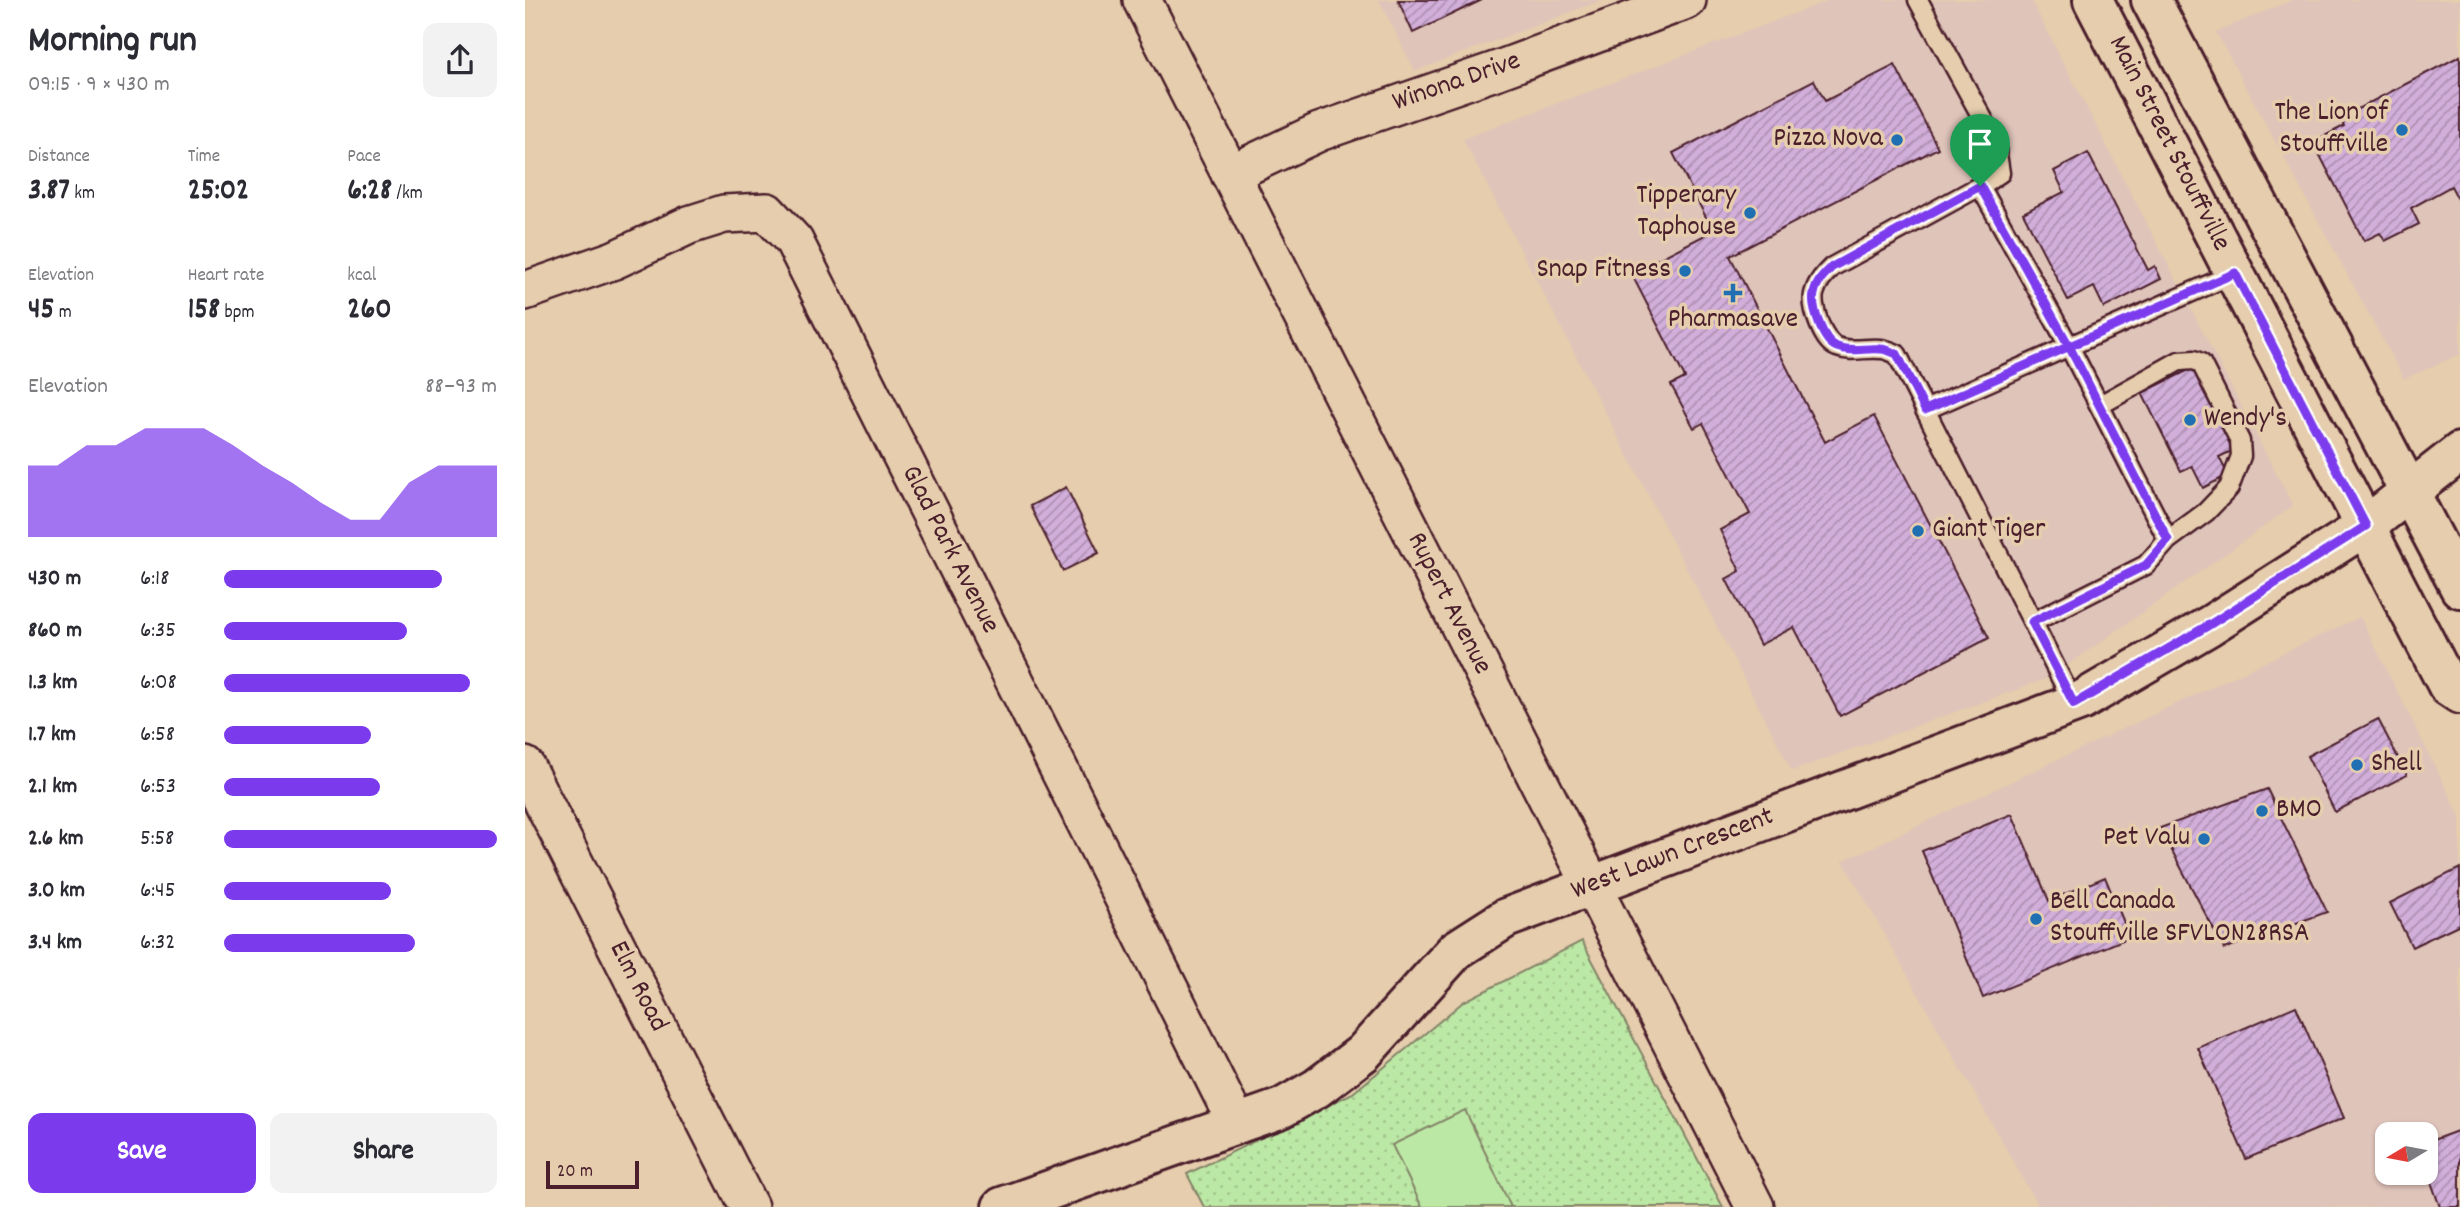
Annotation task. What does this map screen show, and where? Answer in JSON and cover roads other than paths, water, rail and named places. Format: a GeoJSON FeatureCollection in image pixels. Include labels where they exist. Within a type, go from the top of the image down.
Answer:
{"type":"FeatureCollection","features":[{"type":"Feature","properties":{"kind":"street","name":"Rupert Avenue"},"geometry":{"type":"LineString","coordinates":[[1142,0],[1755,1207]]}},
{"type":"Feature","properties":{"kind":"street","name":"Winona Drive"},"geometry":{"type":"LineString","coordinates":[[1230,174],[1319,132],[1687,0]]}},
{"type":"Feature","properties":{"kind":"street","name":"Main Street Stouffville"},"geometry":{"type":"LineString","coordinates":[[2093,0],[2448,686],[2460,694]]}},
{"type":"Feature","properties":{"kind":"street","name":"Main Street Stouffville"},"geometry":{"type":"LineString","coordinates":[[2151,0],[2460,589]]}},
{"type":"Feature","properties":{"kind":"street","name":"Glad Park Avenue"},"geometry":{"type":"LineString","coordinates":[[525,292],[614,260],[688,225],[725,214],[767,212],[794,241],[1237,1124]]}},
{"type":"Feature","properties":{"kind":"street","name":"West Lawn Crescent"},"geometry":{"type":"LineString","coordinates":[[1002,1207],[1282,1108],[1317,1088],[1363,1053],[1455,950],[1506,918],[2074,704],[2209,625],[2366,526],[2460,452]]}},
{"type":"Feature","properties":{"kind":"street","name":"Elm Road"},"geometry":{"type":"LineString","coordinates":[[525,766],[749,1207]]}},
{"type":"Feature","properties":{"kind":"lane"},"geometry":{"type":"LineString","coordinates":[[1918,0],[1994,141],[2000,173],[1832,267],[1819,280],[1813,296],[1817,318],[1824,335],[1834,346],[1858,351],[1881,349],[1897,354],[2074,704]]}},
{"type":"Feature","properties":{"kind":"lane"},"geometry":{"type":"LineString","coordinates":[[1980,186],[2069,346],[2168,540]]}},
{"type":"Feature","properties":{"kind":"lane"},"geometry":{"type":"LineString","coordinates":[[1925,410],[2235,273]]}},
{"type":"Feature","properties":{"kind":"lane"},"geometry":{"type":"LineString","coordinates":[[2032,622],[2146,565],[2168,540],[2206,512],[2229,488],[2241,456],[2240,441],[2201,362],[2179,361],[2100,405]]}},
{"type":"Feature","properties":{"kind":"place","name":"The Lion of Stouffville"},"geometry":{"type":"Point","coordinates":[2402,130]}},
{"type":"Feature","properties":{"kind":"place","name":"Pizza Nova"},"geometry":{"type":"Point","coordinates":[1897,140]}},
{"type":"Feature","properties":{"kind":"place","name":"Tipperary Taphouse"},"geometry":{"type":"Point","coordinates":[1750,213]}},
{"type":"Feature","properties":{"kind":"place","name":"Snap Fitness"},"geometry":{"type":"Point","coordinates":[1685,271]}},
{"type":"Feature","properties":{"kind":"place","name":"Pharmasave"},"geometry":{"type":"Point","coordinates":[1733,293]}},
{"type":"Feature","properties":{"kind":"place","name":"Wendy's"},"geometry":{"type":"Point","coordinates":[2190,420]}},
{"type":"Feature","properties":{"kind":"place","name":"Giant Tiger"},"geometry":{"type":"Point","coordinates":[1918,531]}},
{"type":"Feature","properties":{"kind":"place","name":"Shell"},"geometry":{"type":"Point","coordinates":[2357,765]}},
{"type":"Feature","properties":{"kind":"place","name":"BMO"},"geometry":{"type":"Point","coordinates":[2262,811]}},
{"type":"Feature","properties":{"kind":"place","name":"Pet Valu"},"geometry":{"type":"Point","coordinates":[2204,839]}},
{"type":"Feature","properties":{"kind":"place","name":"Bell Canada Stouffville SFVLON28RSA"},"geometry":{"type":"Point","coordinates":[2036,919]}}]}
